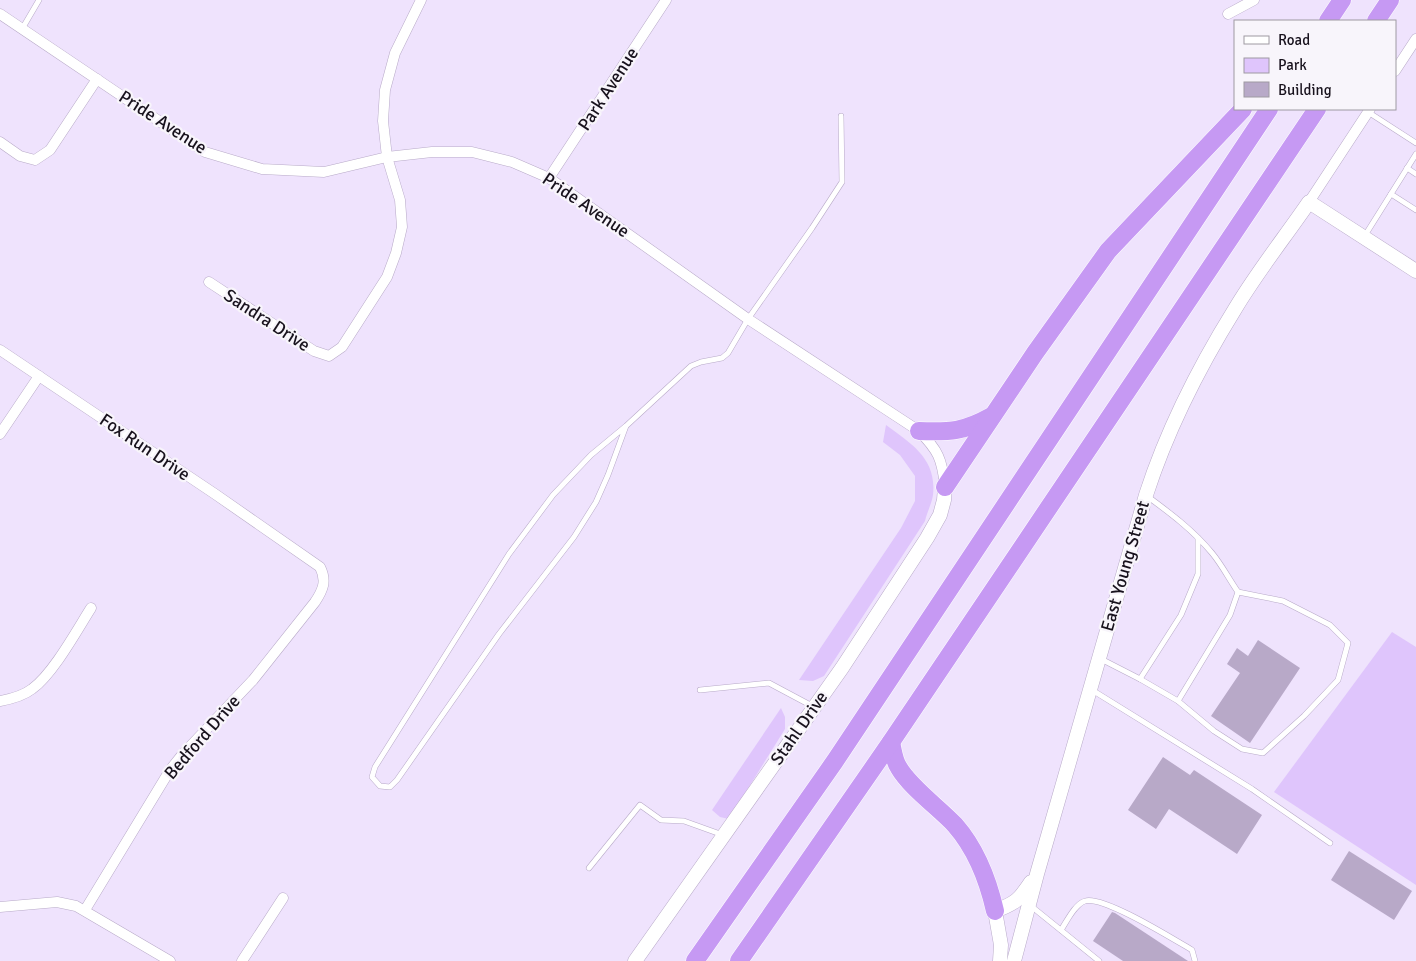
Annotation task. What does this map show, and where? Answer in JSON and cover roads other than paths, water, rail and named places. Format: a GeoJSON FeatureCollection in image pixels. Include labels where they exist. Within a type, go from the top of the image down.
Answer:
{"type":"FeatureCollection","features":[{"type":"Feature","properties":{"kind":"highway"},"geometry":{"type":"LineString","coordinates":[[1329,19],[1342,0]]}},
{"type":"Feature","properties":{"kind":"highway"},"geometry":{"type":"LineString","coordinates":[[1377,20],[1390,0]]}},
{"type":"Feature","properties":{"kind":"highway"},"geometry":{"type":"LineString","coordinates":[[945,487],[1108,250],[1242,110]]}},
{"type":"Feature","properties":{"kind":"highway"},"geometry":{"type":"LineString","coordinates":[[695,961],[835,761],[1269,110]]}},
{"type":"Feature","properties":{"kind":"highway"},"geometry":{"type":"LineString","coordinates":[[738,961],[891,742],[1316,110]]}},
{"type":"Feature","properties":{"kind":"highway"},"geometry":{"type":"LineString","coordinates":[[919,431],[946,432],[972,427],[994,415]]}},
{"type":"Feature","properties":{"kind":"highway"},"geometry":{"type":"LineString","coordinates":[[891,742],[899,768],[966,840],[988,882],[995,911]]}},
{"type":"Feature","properties":{"kind":"main road"},"geometry":{"type":"LineString","coordinates":[[1309,202],[1416,271]]}},
{"type":"Feature","properties":{"kind":"main road","name":"East Young Street"},"geometry":{"type":"LineString","coordinates":[[1014,961],[1037,874],[1156,464],[1193,383],[1235,308],[1309,202]]}},
{"type":"Feature","properties":{"kind":"main road","name":"Stahl Drive"},"geometry":{"type":"LineString","coordinates":[[635,961],[842,668],[927,538],[940,515],[945,487]]}},
{"type":"Feature","properties":{"kind":"main road"},"geometry":{"type":"LineString","coordinates":[[1000,961],[1001,945],[995,911],[1011,905],[1020,899],[1037,874]]}},
{"type":"Feature","properties":{"kind":"street","name":"Sandra Drive"},"geometry":{"type":"LineString","coordinates":[[209,282],[314,351],[328,356],[342,347],[387,277],[396,253],[402,227],[400,200],[387,157],[383,121],[385,90],[395,53],[421,0]]}},
{"type":"Feature","properties":{"kind":"street","name":"Park Avenue"},"geometry":{"type":"LineString","coordinates":[[549,178],[666,0]]}},
{"type":"Feature","properties":{"kind":"street"},"geometry":{"type":"LineString","coordinates":[[1228,14],[1254,0]]}},
{"type":"Feature","properties":{"kind":"street","name":"Pride Avenue"},"geometry":{"type":"LineString","coordinates":[[0,14],[205,152],[262,169],[324,172],[387,157],[432,152],[472,152],[512,162],[549,178],[748,319],[919,431],[940,457],[945,487]]}},
{"type":"Feature","properties":{"kind":"street"},"geometry":{"type":"LineString","coordinates":[[1396,69],[1416,39]]}},
{"type":"Feature","properties":{"kind":"street"},"geometry":{"type":"LineString","coordinates":[[0,142],[20,156],[35,160],[50,150],[98,79]]}},
{"type":"Feature","properties":{"kind":"street"},"geometry":{"type":"LineString","coordinates":[[1309,202],[1369,110]]}},
{"type":"Feature","properties":{"kind":"street","name":"Fox Run Drive"},"geometry":{"type":"LineString","coordinates":[[0,350],[207,488],[320,567],[324,574],[325,583],[317,598]]}},
{"type":"Feature","properties":{"kind":"street"},"geometry":{"type":"LineString","coordinates":[[0,434],[39,376]]}},
{"type":"Feature","properties":{"kind":"street","name":"Bedford Drive"},"geometry":{"type":"LineString","coordinates":[[85,910],[170,770],[253,680],[317,598]]}},
{"type":"Feature","properties":{"kind":"street"},"geometry":{"type":"LineString","coordinates":[[0,701],[20,696],[34,688],[54,666],[91,608]]}},
{"type":"Feature","properties":{"kind":"street"},"geometry":{"type":"LineString","coordinates":[[242,961],[283,898]]}},
{"type":"Feature","properties":{"kind":"street"},"geometry":{"type":"LineString","coordinates":[[0,907],[57,902],[76,906],[170,961]]}},
{"type":"Feature","properties":{"kind":"lane"},"geometry":{"type":"LineString","coordinates":[[22,29],[39,0]]}},
{"type":"Feature","properties":{"kind":"lane"},"geometry":{"type":"LineString","coordinates":[[1369,110],[1416,144]]}},
{"type":"Feature","properties":{"kind":"lane"},"geometry":{"type":"LineString","coordinates":[[626,426],[596,502],[574,537],[498,634],[398,780],[390,787],[380,786],[372,777],[376,767],[509,554],[553,496],[591,455],[692,366],[701,362],[722,358],[728,353],[748,319],[842,182],[841,116]]}},
{"type":"Feature","properties":{"kind":"lane"},"geometry":{"type":"LineString","coordinates":[[1364,237],[1416,154]]}},
{"type":"Feature","properties":{"kind":"lane"},"geometry":{"type":"LineString","coordinates":[[1407,168],[1416,174]]}},
{"type":"Feature","properties":{"kind":"lane"},"geometry":{"type":"LineString","coordinates":[[1391,194],[1416,210]]}},
{"type":"Feature","properties":{"kind":"lane"},"geometry":{"type":"LineString","coordinates":[[1099,658],[1140,678],[1178,701],[1214,731],[1242,749],[1263,753],[1304,716],[1338,680],[1348,643],[1330,625],[1283,601],[1238,592],[1213,555],[1198,538],[1177,518],[1146,495]]}},
{"type":"Feature","properties":{"kind":"lane"},"geometry":{"type":"LineString","coordinates":[[1140,678],[1181,614],[1198,574],[1198,538]]}},
{"type":"Feature","properties":{"kind":"lane"},"geometry":{"type":"LineString","coordinates":[[1178,701],[1230,615],[1238,592]]}},
{"type":"Feature","properties":{"kind":"lane"},"geometry":{"type":"LineString","coordinates":[[700,690],[769,683],[814,707]]}},
{"type":"Feature","properties":{"kind":"lane"},"geometry":{"type":"LineString","coordinates":[[1090,689],[1252,789],[1330,842]]}},
{"type":"Feature","properties":{"kind":"lane"},"geometry":{"type":"LineString","coordinates":[[589,868],[640,804],[661,820],[684,821],[724,835]]}},
{"type":"Feature","properties":{"kind":"lane"},"geometry":{"type":"LineString","coordinates":[[1061,930],[1071,914],[1083,901],[1092,900],[1119,909],[1192,950],[1195,961]]}},
{"type":"Feature","properties":{"kind":"lane"},"geometry":{"type":"LineString","coordinates":[[1029,904],[1099,961]]}}]}
